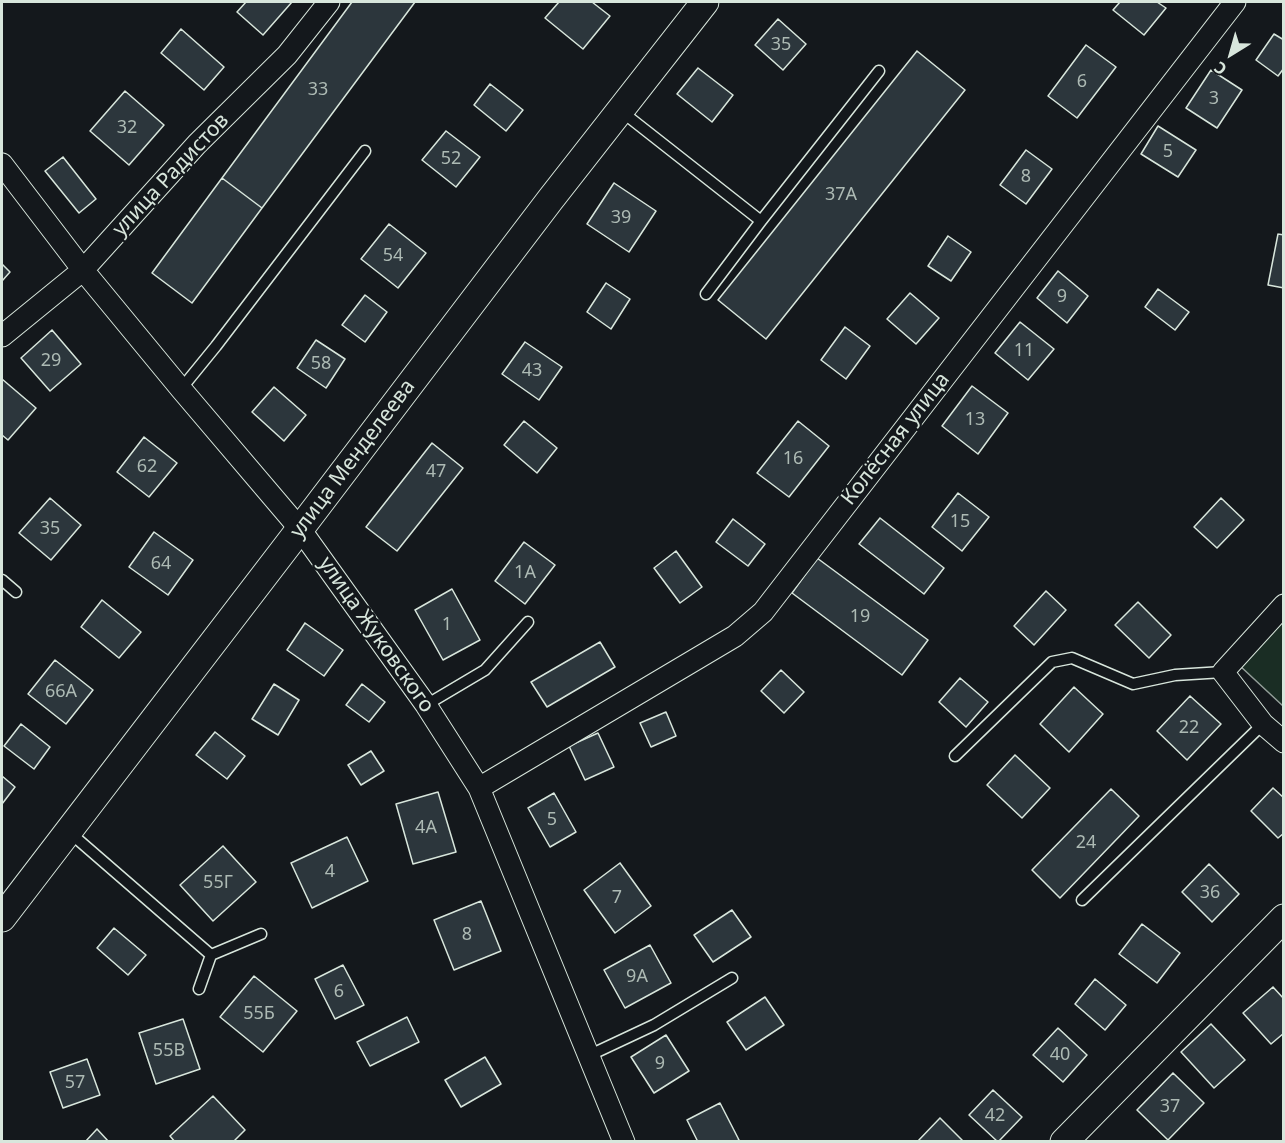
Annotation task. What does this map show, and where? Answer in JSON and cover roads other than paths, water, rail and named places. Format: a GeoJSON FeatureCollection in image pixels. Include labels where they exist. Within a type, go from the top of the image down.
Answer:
{"type":"FeatureCollection","features":[{"type":"Feature","properties":{"kind":"street","name":"улица Радистов"},"geometry":{"type":"LineString","coordinates":[[2,336],[83,270],[197,144],[287,55],[328,2]]}},
{"type":"Feature","properties":{"kind":"street","name":"улица Менделеева"},"geometry":{"type":"LineString","coordinates":[[2,918],[550,200],[705,2]]}},
{"type":"Feature","properties":{"kind":"street","name":"Колёсная улица"},"geometry":{"type":"LineString","coordinates":[[479,788],[735,636],[763,612],[1234,2]]}},
{"type":"Feature","properties":{"kind":"street","name":"улица Жуковского"},"geometry":{"type":"LineString","coordinates":[[2,164],[83,270],[300,529],[426,705],[479,788],[624,1142]]}},
{"type":"Feature","properties":{"kind":"street"},"geometry":{"type":"LineString","coordinates":[[1284,605],[1223,672],[1263,724],[1284,742]]}},
{"type":"Feature","properties":{"kind":"street"},"geometry":{"type":"LineString","coordinates":[[1064,1142],[1284,918]]}},
{"type":"Feature","properties":{"kind":"lane"},"geometry":{"type":"LineString","coordinates":[[705,294],[879,71]]}},
{"type":"Feature","properties":{"kind":"lane"},"geometry":{"type":"LineString","coordinates":[[621,111],[761,221]]}},
{"type":"Feature","properties":{"kind":"lane"},"geometry":{"type":"LineString","coordinates":[[181,389],[364,152]]}},
{"type":"Feature","properties":{"kind":"lane"},"geometry":{"type":"LineString","coordinates":[[2,580],[16,592]]}},
{"type":"Feature","properties":{"kind":"lane"},"geometry":{"type":"LineString","coordinates":[[426,705],[485,670],[528,622]]}},
{"type":"Feature","properties":{"kind":"lane"},"geometry":{"type":"LineString","coordinates":[[955,756],[1052,662],[1072,658],[1133,684],[1175,675],[1223,672]]}},
{"type":"Feature","properties":{"kind":"lane"},"geometry":{"type":"LineString","coordinates":[[1082,900],[1263,724]]}},
{"type":"Feature","properties":{"kind":"lane"},"geometry":{"type":"LineString","coordinates":[[68,830],[211,955]]}},
{"type":"Feature","properties":{"kind":"lane"},"geometry":{"type":"LineString","coordinates":[[199,989],[211,955],[261,934]]}},
{"type":"Feature","properties":{"kind":"lane"},"geometry":{"type":"LineString","coordinates":[[588,1056],[654,1025],[732,978]]}}]}
